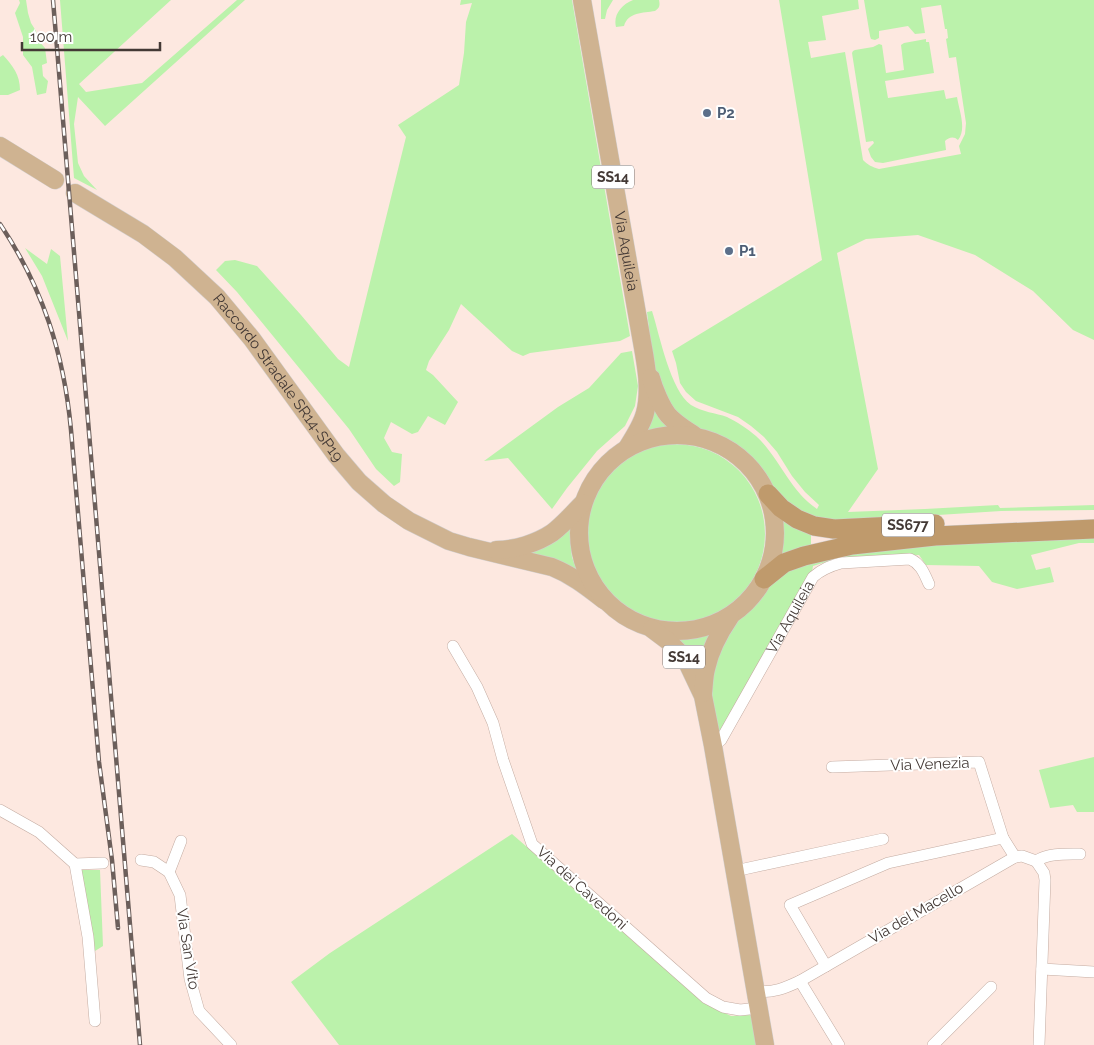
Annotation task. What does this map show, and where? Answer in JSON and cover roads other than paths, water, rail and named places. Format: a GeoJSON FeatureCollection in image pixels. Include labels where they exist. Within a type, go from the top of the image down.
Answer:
{"type":"FeatureCollection","features":[{"type":"Feature","properties":{"kind":"highway","name":"SS677"},"geometry":{"type":"LineString","coordinates":[[768,494],[781,508],[798,519],[814,526],[834,529],[1094,517]]}},
{"type":"Feature","properties":{"kind":"highway","name":"SS677"},"geometry":{"type":"LineString","coordinates":[[764,579],[784,563],[791,560],[852,545],[935,536],[1094,529]]}},
{"type":"Feature","properties":{"kind":"main road","name":"Via Aquileia"},"geometry":{"type":"LineString","coordinates":[[582,0],[644,354],[648,391],[645,412],[639,429],[628,448]]}},
{"type":"Feature","properties":{"kind":"main road"},"geometry":{"type":"LineString","coordinates":[[0,146],[56,180]]}},
{"type":"Feature","properties":{"kind":"main road","name":"Raccordo Stradale SR14-SP19"},"geometry":{"type":"LineString","coordinates":[[75,193],[143,234],[175,258],[217,297],[252,339],[336,455],[359,482],[396,513],[449,541],[552,567],[564,572],[604,600]]}},
{"type":"Feature","properties":{"kind":"main road","name":"Via Aquileia"},"geometry":{"type":"LineString","coordinates":[[644,354],[653,387],[668,414],[681,427],[697,436]]}},
{"type":"Feature","properties":{"kind":"main road","name":"SS14"},"geometry":{"type":"LineString","coordinates":[[667,435],[697,436],[714,441],[731,451],[746,463],[759,478],[768,494],[774,513],[776,532],[774,551],[768,571],[759,588],[745,605],[730,617],[694,631],[676,632],[651,628],[629,619],[617,611],[604,600],[592,582],[584,564],[580,548],[579,534],[583,503],[600,472],[616,456],[628,448],[644,440],[667,435]]}},
{"type":"Feature","properties":{"kind":"main road","name":"Raccordo Stradale SR14-SP19"},"geometry":{"type":"LineString","coordinates":[[484,550],[520,547],[551,534],[583,503]]}},
{"type":"Feature","properties":{"kind":"main road","name":"SS14"},"geometry":{"type":"LineString","coordinates":[[703,696],[705,670],[712,648],[730,617]]}},
{"type":"Feature","properties":{"kind":"main road","name":"SS14"},"geometry":{"type":"LineString","coordinates":[[651,628],[685,658],[703,696],[711,737]]}},
{"type":"Feature","properties":{"kind":"main road"},"geometry":{"type":"LineString","coordinates":[[711,737],[765,1045]]}},
{"type":"Feature","properties":{"kind":"street","name":"Via Aquileia"},"geometry":{"type":"LineString","coordinates":[[711,737],[721,740],[813,577],[821,570],[841,563],[910,558],[917,562],[924,570],[929,584]]}},
{"type":"Feature","properties":{"kind":"street","name":"Via dei Cavedoni"},"geometry":{"type":"LineString","coordinates":[[453,646],[477,687],[493,723],[503,760],[532,844],[706,998],[723,1008],[740,1010],[757,1000]]}},
{"type":"Feature","properties":{"kind":"street","name":"Via Venezia"},"geometry":{"type":"LineString","coordinates":[[832,767],[979,762],[1003,838],[1014,857]]}},
{"type":"Feature","properties":{"kind":"street"},"geometry":{"type":"LineString","coordinates":[[0,810],[5,811],[39,832],[75,864],[88,937],[95,1022]]}},
{"type":"Feature","properties":{"kind":"street"},"geometry":{"type":"LineString","coordinates":[[826,966],[790,905],[888,863],[1003,838]]}},
{"type":"Feature","properties":{"kind":"street"},"geometry":{"type":"LineString","coordinates":[[735,871],[883,839]]}},
{"type":"Feature","properties":{"kind":"street"},"geometry":{"type":"LineString","coordinates":[[141,860],[154,862],[168,872],[181,841]]}},
{"type":"Feature","properties":{"kind":"street"},"geometry":{"type":"LineString","coordinates":[[1036,861],[1050,855],[1080,854]]}},
{"type":"Feature","properties":{"kind":"street"},"geometry":{"type":"LineString","coordinates":[[1014,857],[1022,856],[1036,861],[1044,873],[1045,880],[1039,1045]]}},
{"type":"Feature","properties":{"kind":"street","name":"Via del Macello"},"geometry":{"type":"LineString","coordinates":[[757,1000],[770,992],[782,990],[800,981],[1014,857]]}},
{"type":"Feature","properties":{"kind":"street"},"geometry":{"type":"LineString","coordinates":[[75,864],[103,863]]}},
{"type":"Feature","properties":{"kind":"street","name":"Via San Vito"},"geometry":{"type":"LineString","coordinates":[[168,872],[180,895],[190,979],[199,1011],[231,1045]]}},
{"type":"Feature","properties":{"kind":"street"},"geometry":{"type":"LineString","coordinates":[[1042,969],[1094,972]]}},
{"type":"Feature","properties":{"kind":"street"},"geometry":{"type":"LineString","coordinates":[[800,981],[839,1045]]}},
{"type":"Feature","properties":{"kind":"street"},"geometry":{"type":"LineString","coordinates":[[933,1045],[990,987]]}},
{"type":"Feature","properties":{"kind":"railway"},"geometry":{"type":"LineString","coordinates":[[53,0],[140,1045]]}},
{"type":"Feature","properties":{"kind":"railway"},"geometry":{"type":"LineString","coordinates":[[0,224],[15,248],[40,297],[57,348],[68,402],[99,762],[112,860],[118,928]]}},
{"type":"Feature","properties":{"kind":"place","name":"P2"},"geometry":{"type":"Point","coordinates":[707,113]}},
{"type":"Feature","properties":{"kind":"place","name":"P1"},"geometry":{"type":"Point","coordinates":[729,251]}}]}
